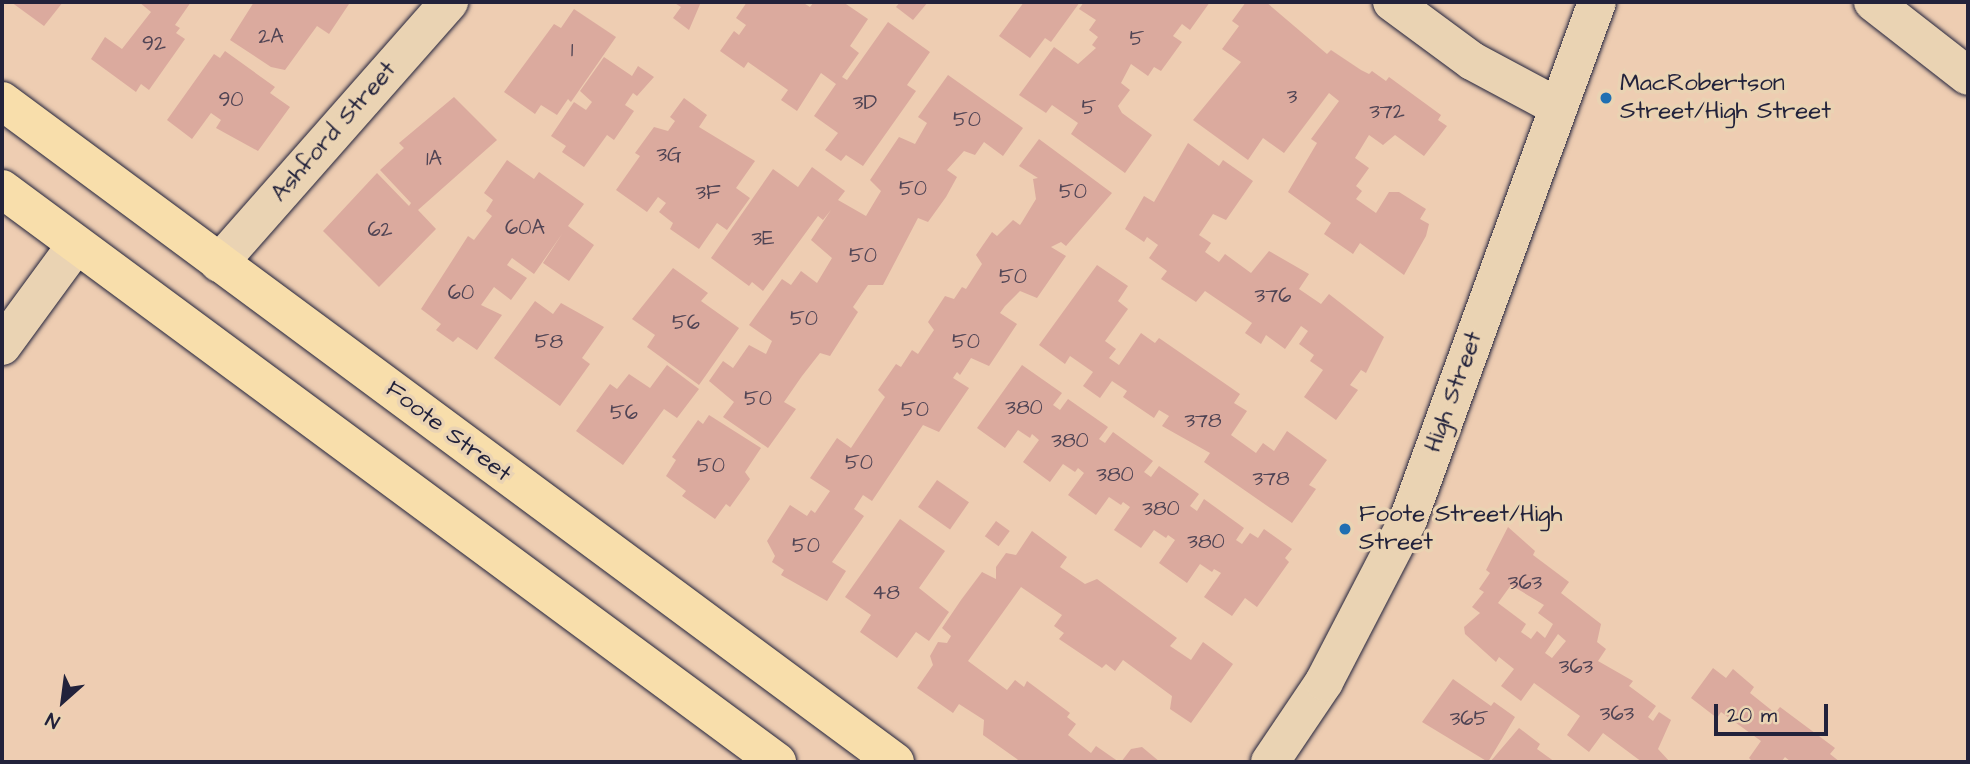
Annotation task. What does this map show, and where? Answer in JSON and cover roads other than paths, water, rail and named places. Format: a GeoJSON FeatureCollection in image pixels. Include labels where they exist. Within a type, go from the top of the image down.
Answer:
{"type":"FeatureCollection","features":[{"type":"Feature","properties":{"kind":"main road","name":"Ashford Street"},"geometry":{"type":"LineString","coordinates":[[219,263],[449,2]]}},
{"type":"Feature","properties":{"kind":"main road"},"geometry":{"type":"LineString","coordinates":[[1392,2],[1472,61],[1558,107]]}},
{"type":"Feature","properties":{"kind":"main road","name":"High Street"},"geometry":{"type":"LineString","coordinates":[[1270,762],[1324,682],[1408,520],[1597,2]]}},
{"type":"Feature","properties":{"kind":"main road"},"geometry":{"type":"LineString","coordinates":[[1872,2],[1968,76]]}},
{"type":"Feature","properties":{"kind":"main road","name":"Foote Street"},"geometry":{"type":"LineString","coordinates":[[2,101],[895,762]]}},
{"type":"Feature","properties":{"kind":"main road"},"geometry":{"type":"LineString","coordinates":[[2,189],[777,762]]}},
{"type":"Feature","properties":{"kind":"main road"},"geometry":{"type":"LineString","coordinates":[[2,346],[76,244]]}},
{"type":"Feature","properties":{"kind":"place","name":"MacRobertson Street/High Street"},"geometry":{"type":"Point","coordinates":[1606,98]}},
{"type":"Feature","properties":{"kind":"place","name":"Foote Street/High Street"},"geometry":{"type":"Point","coordinates":[1345,529]}}]}
